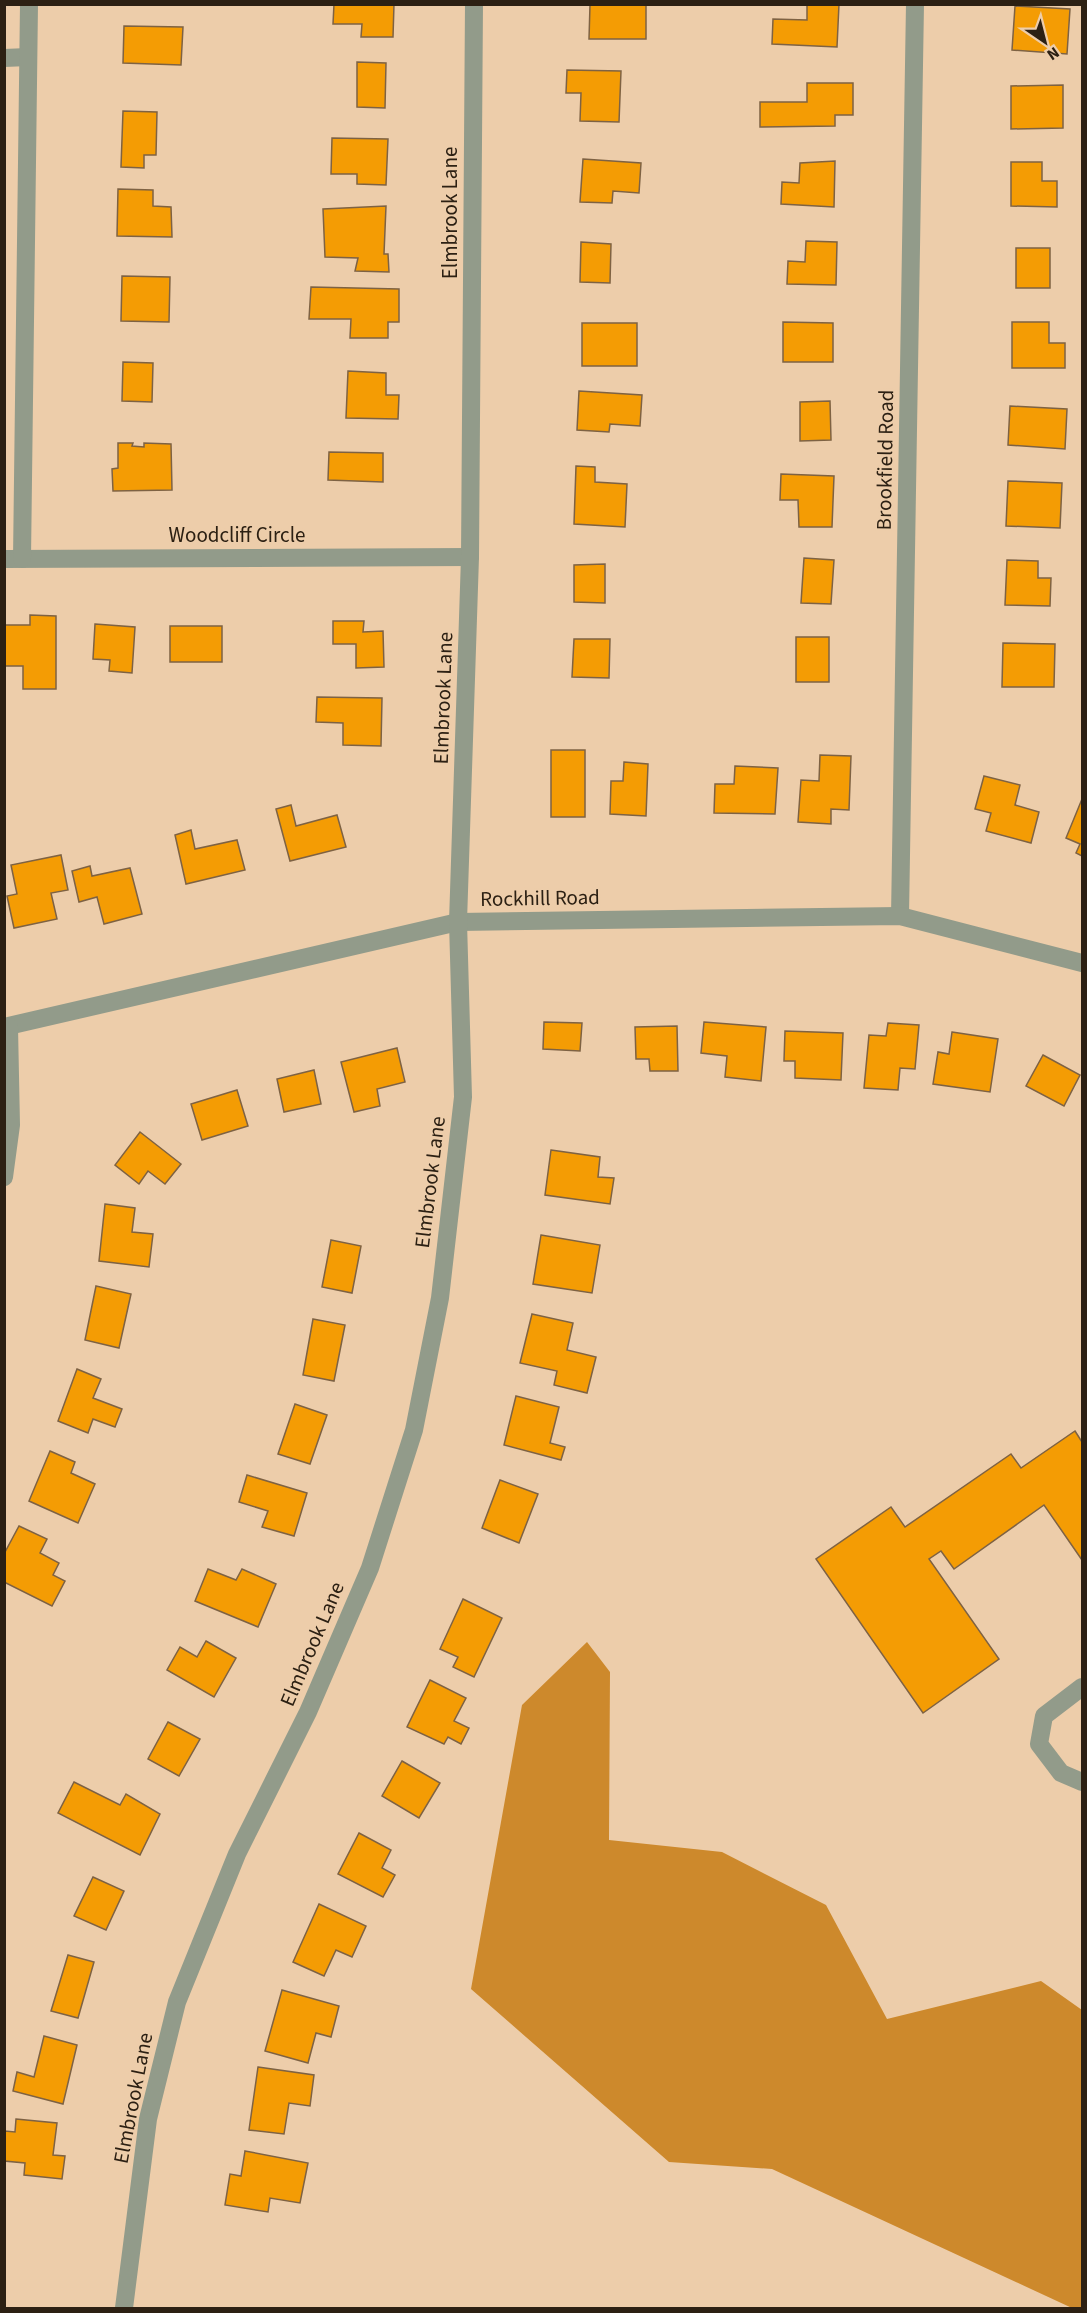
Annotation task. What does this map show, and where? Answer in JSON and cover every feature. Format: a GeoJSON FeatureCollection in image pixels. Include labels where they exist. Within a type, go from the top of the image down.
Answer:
{"type":"FeatureCollection","features":[{"type":"Feature","properties":{"kind":"street"},"geometry":{"type":"LineString","coordinates":[[13,559],[29,4]]}},
{"type":"Feature","properties":{"kind":"street","name":"Elmbrook Lane"},"geometry":{"type":"LineString","coordinates":[[124,2308],[148,2118],[177,2002],[237,1854],[308,1712],[370,1568],[414,1430],[440,1298],[463,1097],[458,922],[470,557],[474,4]]}},
{"type":"Feature","properties":{"kind":"street","name":"Brookfield Road"},"geometry":{"type":"LineString","coordinates":[[900,916],[915,4]]}},
{"type":"Feature","properties":{"kind":"street"},"geometry":{"type":"LineString","coordinates":[[4,58],[28,57]]}},
{"type":"Feature","properties":{"kind":"street","name":"Woodcliff Circle"},"geometry":{"type":"LineString","coordinates":[[13,559],[470,557]]}},
{"type":"Feature","properties":{"kind":"street","name":"Rockhill Road"},"geometry":{"type":"LineString","coordinates":[[7,1027],[458,922],[900,916],[1083,963]]}},
{"type":"Feature","properties":{"kind":"street"},"geometry":{"type":"LineString","coordinates":[[4,1177],[11,1125],[7,1027]]}},
{"type":"Feature","properties":{"kind":"street"},"geometry":{"type":"LineString","coordinates":[[1083,1687],[1044,1716],[1039,1744],[1061,1773],[1083,1782]]}},
{"type":"Feature","properties":{"kind":"shaded area"},"geometry":{"type":"Polygon","coordinates":[[[587,1642],[610,1672],[609,1840],[722,1852],[826,1905],[887,2019],[1041,1981],[1082,2010],[1082,2308],[1072,2308],[772,2169],[669,2162],[471,1989],[522,1705],[587,1642]]]}},
{"type":"Feature","properties":{"kind":"building"},"geometry":{"type":"Polygon","coordinates":[[[334,4],[394,4],[393,37],[361,37],[362,24],[333,24],[334,4]]]}},
{"type":"Feature","properties":{"kind":"building"},"geometry":{"type":"Polygon","coordinates":[[[807,4],[839,4],[837,47],[772,44],[773,19],[807,20],[807,4]]]}},
{"type":"Feature","properties":{"kind":"building"},"geometry":{"type":"Polygon","coordinates":[[[590,5],[646,5],[646,39],[589,39],[590,5]]]}},
{"type":"Feature","properties":{"kind":"building"},"geometry":{"type":"Polygon","coordinates":[[[1015,6],[1070,9],[1067,54],[1012,50],[1015,6]]]}},
{"type":"Feature","properties":{"kind":"building"},"geometry":{"type":"Polygon","coordinates":[[[124,26],[183,27],[181,65],[123,63],[124,26]]]}},
{"type":"Feature","properties":{"kind":"building"},"geometry":{"type":"Polygon","coordinates":[[[357,62],[386,63],[385,108],[357,107],[357,62]]]}},
{"type":"Feature","properties":{"kind":"building"},"geometry":{"type":"Polygon","coordinates":[[[567,70],[621,71],[619,122],[580,121],[581,93],[566,93],[567,70]]]}},
{"type":"Feature","properties":{"kind":"building"},"geometry":{"type":"Polygon","coordinates":[[[807,83],[853,83],[853,115],[835,115],[835,126],[760,127],[760,102],[807,102],[807,83]]]}},
{"type":"Feature","properties":{"kind":"building"},"geometry":{"type":"Polygon","coordinates":[[[1063,85],[1063,128],[1011,129],[1011,86],[1063,85]]]}},
{"type":"Feature","properties":{"kind":"building"},"geometry":{"type":"Polygon","coordinates":[[[123,111],[157,112],[156,155],[144,155],[144,168],[121,167],[123,111]]]}},
{"type":"Feature","properties":{"kind":"building"},"geometry":{"type":"Polygon","coordinates":[[[332,138],[388,139],[386,185],[357,184],[357,174],[331,174],[332,138]]]}},
{"type":"Feature","properties":{"kind":"building"},"geometry":{"type":"Polygon","coordinates":[[[583,159],[641,163],[639,193],[613,191],[612,203],[580,202],[583,159]]]}},
{"type":"Feature","properties":{"kind":"building"},"geometry":{"type":"Polygon","coordinates":[[[835,161],[834,207],[781,204],[782,182],[799,183],[800,163],[835,161]]]}},
{"type":"Feature","properties":{"kind":"building"},"geometry":{"type":"Polygon","coordinates":[[[1011,162],[1042,162],[1042,181],[1057,181],[1057,207],[1011,206],[1011,162]]]}},
{"type":"Feature","properties":{"kind":"building"},"geometry":{"type":"Polygon","coordinates":[[[118,189],[153,190],[153,206],[171,207],[172,237],[117,236],[118,189]]]}},
{"type":"Feature","properties":{"kind":"building"},"geometry":{"type":"Polygon","coordinates":[[[386,206],[384,254],[388,254],[389,272],[355,271],[358,258],[325,257],[323,209],[386,206]]]}},
{"type":"Feature","properties":{"kind":"building"},"geometry":{"type":"Polygon","coordinates":[[[806,241],[837,242],[836,285],[787,284],[788,261],[805,262],[806,241]]]}},
{"type":"Feature","properties":{"kind":"building"},"geometry":{"type":"Polygon","coordinates":[[[581,242],[611,244],[610,283],[580,282],[581,242]]]}},
{"type":"Feature","properties":{"kind":"building"},"geometry":{"type":"Polygon","coordinates":[[[1016,248],[1050,248],[1050,288],[1016,288],[1016,248]]]}},
{"type":"Feature","properties":{"kind":"building"},"geometry":{"type":"Polygon","coordinates":[[[122,276],[170,277],[169,322],[121,321],[122,276]]]}},
{"type":"Feature","properties":{"kind":"building"},"geometry":{"type":"Polygon","coordinates":[[[311,287],[399,289],[399,322],[388,322],[388,338],[350,338],[351,319],[309,319],[311,287]]]}},
{"type":"Feature","properties":{"kind":"building"},"geometry":{"type":"Polygon","coordinates":[[[783,322],[833,323],[833,362],[783,362],[783,322]]]}},
{"type":"Feature","properties":{"kind":"building"},"geometry":{"type":"Polygon","coordinates":[[[1012,322],[1049,322],[1049,343],[1065,343],[1065,368],[1012,368],[1012,322]]]}},
{"type":"Feature","properties":{"kind":"building"},"geometry":{"type":"Polygon","coordinates":[[[582,323],[637,323],[637,366],[582,366],[582,323]]]}},
{"type":"Feature","properties":{"kind":"building"},"geometry":{"type":"Polygon","coordinates":[[[123,362],[153,363],[152,402],[122,401],[123,362]]]}},
{"type":"Feature","properties":{"kind":"building"},"geometry":{"type":"Polygon","coordinates":[[[348,371],[386,373],[386,395],[399,395],[398,419],[346,418],[348,371]]]}},
{"type":"Feature","properties":{"kind":"building"},"geometry":{"type":"Polygon","coordinates":[[[579,391],[642,395],[640,426],[610,424],[609,432],[577,430],[579,391]]]}},
{"type":"Feature","properties":{"kind":"building"},"geometry":{"type":"Polygon","coordinates":[[[830,401],[831,440],[800,441],[800,402],[830,401]]]}},
{"type":"Feature","properties":{"kind":"building"},"geometry":{"type":"Polygon","coordinates":[[[1010,406],[1067,409],[1065,449],[1008,445],[1010,406]]]}},
{"type":"Feature","properties":{"kind":"building"},"geometry":{"type":"Polygon","coordinates":[[[118,443],[133,443],[132,446],[144,447],[144,443],[171,444],[172,490],[113,491],[112,469],[118,468],[118,443]]]}},
{"type":"Feature","properties":{"kind":"building"},"geometry":{"type":"Polygon","coordinates":[[[329,452],[383,453],[383,482],[328,480],[329,452]]]}},
{"type":"Feature","properties":{"kind":"building"},"geometry":{"type":"Polygon","coordinates":[[[576,466],[595,467],[595,482],[627,484],[625,527],[574,524],[576,466]]]}},
{"type":"Feature","properties":{"kind":"building"},"geometry":{"type":"Polygon","coordinates":[[[781,474],[834,476],[832,527],[799,527],[798,500],[780,500],[781,474]]]}},
{"type":"Feature","properties":{"kind":"building"},"geometry":{"type":"Polygon","coordinates":[[[1008,481],[1062,483],[1060,528],[1006,526],[1008,481]]]}},
{"type":"Feature","properties":{"kind":"building"},"geometry":{"type":"Polygon","coordinates":[[[804,558],[834,560],[831,604],[801,603],[804,558]]]}},
{"type":"Feature","properties":{"kind":"building"},"geometry":{"type":"Polygon","coordinates":[[[1007,560],[1038,561],[1038,578],[1051,578],[1050,606],[1005,605],[1007,560]]]}},
{"type":"Feature","properties":{"kind":"building"},"geometry":{"type":"Polygon","coordinates":[[[605,564],[605,603],[574,602],[574,565],[605,564]]]}},
{"type":"Feature","properties":{"kind":"building"},"geometry":{"type":"Polygon","coordinates":[[[30,615],[56,616],[56,689],[23,689],[23,666],[4,666],[4,625],[30,625],[30,615]]]}},
{"type":"Feature","properties":{"kind":"building"},"geometry":{"type":"Polygon","coordinates":[[[333,621],[364,621],[363,632],[383,631],[384,667],[356,668],[356,644],[333,644],[333,621]]]}},
{"type":"Feature","properties":{"kind":"building"},"geometry":{"type":"Polygon","coordinates":[[[95,624],[135,627],[132,673],[109,671],[110,660],[93,659],[95,624]]]}},
{"type":"Feature","properties":{"kind":"building"},"geometry":{"type":"Polygon","coordinates":[[[170,626],[222,626],[222,662],[170,662],[170,626]]]}},
{"type":"Feature","properties":{"kind":"building"},"geometry":{"type":"Polygon","coordinates":[[[796,637],[829,637],[829,682],[796,682],[796,637]]]}},
{"type":"Feature","properties":{"kind":"building"},"geometry":{"type":"Polygon","coordinates":[[[574,639],[610,639],[609,678],[572,677],[574,639]]]}},
{"type":"Feature","properties":{"kind":"building"},"geometry":{"type":"Polygon","coordinates":[[[1003,643],[1055,644],[1054,687],[1002,687],[1003,643]]]}},
{"type":"Feature","properties":{"kind":"building"},"geometry":{"type":"Polygon","coordinates":[[[317,697],[382,698],[381,746],[343,745],[343,723],[316,722],[317,697]]]}},
{"type":"Feature","properties":{"kind":"building"},"geometry":{"type":"Polygon","coordinates":[[[551,750],[585,750],[585,817],[551,817],[551,750]]]}},
{"type":"Feature","properties":{"kind":"building"},"geometry":{"type":"Polygon","coordinates":[[[820,755],[851,756],[849,810],[831,809],[831,824],[798,822],[801,780],[819,781],[820,755]]]}},
{"type":"Feature","properties":{"kind":"building"},"geometry":{"type":"Polygon","coordinates":[[[624,762],[648,764],[646,816],[610,814],[611,781],[623,781],[624,762]]]}},
{"type":"Feature","properties":{"kind":"building"},"geometry":{"type":"Polygon","coordinates":[[[735,766],[778,768],[775,814],[714,813],[715,784],[734,784],[735,766]]]}},
{"type":"Feature","properties":{"kind":"building"},"geometry":{"type":"Polygon","coordinates":[[[984,776],[1020,785],[1015,805],[1039,812],[1031,843],[986,831],[991,813],[975,809],[984,776]]]}},
{"type":"Feature","properties":{"kind":"building"},"geometry":{"type":"Polygon","coordinates":[[[1082,799],[1082,856],[1076,853],[1080,844],[1066,838],[1082,799]]]}},
{"type":"Feature","properties":{"kind":"building"},"geometry":{"type":"Polygon","coordinates":[[[291,805],[296,826],[337,815],[346,847],[290,861],[276,809],[291,805]]]}},
{"type":"Feature","properties":{"kind":"building"},"geometry":{"type":"Polygon","coordinates":[[[191,830],[195,849],[237,840],[245,870],[186,884],[175,835],[191,830]]]}},
{"type":"Feature","properties":{"kind":"building"},"geometry":{"type":"Polygon","coordinates":[[[61,855],[68,890],[51,893],[57,919],[14,928],[7,896],[17,894],[11,865],[61,855]]]}},
{"type":"Feature","properties":{"kind":"building"},"geometry":{"type":"Polygon","coordinates":[[[90,866],[92,876],[130,868],[142,914],[104,924],[97,897],[79,902],[72,871],[90,866]]]}},
{"type":"Feature","properties":{"kind":"building"},"geometry":{"type":"Polygon","coordinates":[[[544,1022],[582,1023],[580,1051],[543,1049],[544,1022]]]}},
{"type":"Feature","properties":{"kind":"building"},"geometry":{"type":"Polygon","coordinates":[[[704,1022],[766,1027],[761,1081],[725,1077],[727,1056],[701,1053],[704,1022]]]}},
{"type":"Feature","properties":{"kind":"building"},"geometry":{"type":"Polygon","coordinates":[[[888,1023],[919,1025],[915,1069],[900,1068],[898,1090],[864,1088],[869,1035],[886,1036],[888,1023]]]}},
{"type":"Feature","properties":{"kind":"building"},"geometry":{"type":"Polygon","coordinates":[[[677,1026],[678,1071],[650,1071],[649,1059],[636,1059],[635,1027],[677,1026]]]}},
{"type":"Feature","properties":{"kind":"building"},"geometry":{"type":"Polygon","coordinates":[[[785,1031],[843,1033],[841,1080],[795,1078],[795,1061],[784,1061],[785,1031]]]}},
{"type":"Feature","properties":{"kind":"building"},"geometry":{"type":"Polygon","coordinates":[[[952,1032],[998,1039],[990,1092],[933,1084],[938,1052],[949,1054],[952,1032]]]}},
{"type":"Feature","properties":{"kind":"building"},"geometry":{"type":"Polygon","coordinates":[[[397,1048],[405,1082],[377,1089],[380,1106],[354,1112],[341,1062],[397,1048]]]}},
{"type":"Feature","properties":{"kind":"building"},"geometry":{"type":"Polygon","coordinates":[[[1043,1055],[1080,1075],[1064,1106],[1026,1086],[1043,1055]]]}},
{"type":"Feature","properties":{"kind":"building"},"geometry":{"type":"Polygon","coordinates":[[[314,1070],[321,1104],[284,1112],[277,1079],[314,1070]]]}},
{"type":"Feature","properties":{"kind":"building"},"geometry":{"type":"Polygon","coordinates":[[[237,1090],[248,1126],[202,1140],[191,1104],[237,1090]]]}},
{"type":"Feature","properties":{"kind":"building"},"geometry":{"type":"Polygon","coordinates":[[[140,1132],[181,1164],[165,1184],[148,1171],[139,1184],[115,1165],[140,1132]]]}},
{"type":"Feature","properties":{"kind":"building"},"geometry":{"type":"Polygon","coordinates":[[[551,1150],[600,1157],[598,1177],[614,1178],[610,1204],[545,1195],[551,1150]]]}},
{"type":"Feature","properties":{"kind":"building"},"geometry":{"type":"Polygon","coordinates":[[[105,1204],[135,1208],[132,1232],[153,1234],[149,1267],[99,1261],[105,1204]]]}},
{"type":"Feature","properties":{"kind":"building"},"geometry":{"type":"Polygon","coordinates":[[[541,1235],[600,1245],[592,1293],[533,1284],[541,1235]]]}},
{"type":"Feature","properties":{"kind":"building"},"geometry":{"type":"Polygon","coordinates":[[[331,1240],[361,1246],[352,1293],[322,1287],[331,1240]]]}},
{"type":"Feature","properties":{"kind":"building"},"geometry":{"type":"Polygon","coordinates":[[[96,1286],[131,1294],[119,1348],[85,1340],[96,1286]]]}},
{"type":"Feature","properties":{"kind":"building"},"geometry":{"type":"Polygon","coordinates":[[[532,1314],[573,1323],[567,1350],[596,1357],[587,1393],[554,1385],[557,1371],[520,1363],[532,1314]]]}},
{"type":"Feature","properties":{"kind":"building"},"geometry":{"type":"Polygon","coordinates":[[[313,1319],[345,1325],[334,1381],[303,1375],[313,1319]]]}},
{"type":"Feature","properties":{"kind":"building"},"geometry":{"type":"Polygon","coordinates":[[[77,1369],[101,1379],[93,1398],[122,1409],[115,1427],[93,1419],[88,1433],[58,1421],[77,1369]]]}},
{"type":"Feature","properties":{"kind":"building"},"geometry":{"type":"Polygon","coordinates":[[[516,1396],[559,1407],[550,1443],[565,1447],[561,1460],[504,1445],[516,1396]]]}},
{"type":"Feature","properties":{"kind":"building"},"geometry":{"type":"Polygon","coordinates":[[[295,1404],[327,1415],[310,1464],[278,1454],[295,1404]]]}},
{"type":"Feature","properties":{"kind":"building"},"geometry":{"type":"Polygon","coordinates":[[[1075,1431],[1082,1442],[1082,1560],[1044,1505],[954,1569],[941,1551],[929,1559],[999,1659],[923,1713],[816,1559],[891,1507],[905,1527],[1011,1454],[1021,1468],[1075,1431]]]}},
{"type":"Feature","properties":{"kind":"building"},"geometry":{"type":"Polygon","coordinates":[[[50,1451],[75,1462],[71,1473],[95,1484],[78,1523],[29,1501],[50,1451]]]}},
{"type":"Feature","properties":{"kind":"building"},"geometry":{"type":"Polygon","coordinates":[[[247,1475],[307,1493],[294,1536],[262,1527],[268,1511],[239,1502],[247,1475]]]}},
{"type":"Feature","properties":{"kind":"building"},"geometry":{"type":"Polygon","coordinates":[[[500,1480],[538,1494],[519,1543],[482,1528],[500,1480]]]}},
{"type":"Feature","properties":{"kind":"building"},"geometry":{"type":"Polygon","coordinates":[[[19,1526],[47,1539],[40,1553],[59,1563],[53,1575],[65,1581],[52,1606],[4,1582],[4,1554],[19,1526]]]}},
{"type":"Feature","properties":{"kind":"building"},"geometry":{"type":"Polygon","coordinates":[[[208,1569],[236,1580],[242,1569],[276,1584],[258,1627],[195,1601],[208,1569]]]}},
{"type":"Feature","properties":{"kind":"building"},"geometry":{"type":"Polygon","coordinates":[[[463,1599],[502,1618],[474,1677],[453,1667],[458,1657],[440,1649],[463,1599]]]}},
{"type":"Feature","properties":{"kind":"building"},"geometry":{"type":"Polygon","coordinates":[[[206,1641],[236,1658],[214,1697],[167,1670],[180,1647],[197,1657],[206,1641]]]}},
{"type":"Feature","properties":{"kind":"building"},"geometry":{"type":"Polygon","coordinates":[[[430,1680],[466,1698],[454,1721],[469,1728],[461,1744],[448,1737],[444,1744],[407,1727],[430,1680]]]}},
{"type":"Feature","properties":{"kind":"building"},"geometry":{"type":"Polygon","coordinates":[[[168,1722],[200,1739],[179,1776],[148,1759],[168,1722]]]}},
{"type":"Feature","properties":{"kind":"building"},"geometry":{"type":"Polygon","coordinates":[[[402,1761],[440,1783],[419,1818],[382,1796],[402,1761]]]}},
{"type":"Feature","properties":{"kind":"building"},"geometry":{"type":"Polygon","coordinates":[[[74,1782],[120,1805],[126,1794],[160,1814],[140,1855],[58,1813],[74,1782]]]}},
{"type":"Feature","properties":{"kind":"building"},"geometry":{"type":"Polygon","coordinates":[[[359,1833],[391,1850],[382,1868],[395,1875],[383,1897],[338,1874],[359,1833]]]}},
{"type":"Feature","properties":{"kind":"building"},"geometry":{"type":"Polygon","coordinates":[[[93,1877],[124,1891],[106,1930],[74,1916],[93,1877]]]}},
{"type":"Feature","properties":{"kind":"building"},"geometry":{"type":"Polygon","coordinates":[[[319,1904],[366,1926],[352,1957],[336,1950],[324,1976],[293,1962],[319,1904]]]}},
{"type":"Feature","properties":{"kind":"building"},"geometry":{"type":"Polygon","coordinates":[[[68,1955],[94,1962],[78,2018],[51,2011],[68,1955]]]}},
{"type":"Feature","properties":{"kind":"building"},"geometry":{"type":"Polygon","coordinates":[[[282,1990],[339,2006],[331,2037],[316,2033],[308,2063],[265,2051],[282,1990]]]}},
{"type":"Feature","properties":{"kind":"building"},"geometry":{"type":"Polygon","coordinates":[[[44,2036],[77,2045],[63,2104],[13,2091],[17,2072],[34,2077],[44,2036]]]}},
{"type":"Feature","properties":{"kind":"building"},"geometry":{"type":"Polygon","coordinates":[[[258,2067],[314,2075],[310,2106],[289,2103],[284,2134],[249,2130],[258,2067]]]}},
{"type":"Feature","properties":{"kind":"building"},"geometry":{"type":"Polygon","coordinates":[[[16,2119],[57,2123],[53,2155],[65,2156],[62,2179],[24,2175],[25,2163],[4,2161],[5,2131],[15,2132],[16,2119]]]}},
{"type":"Feature","properties":{"kind":"building"},"geometry":{"type":"Polygon","coordinates":[[[245,2151],[308,2163],[300,2203],[270,2198],[268,2212],[225,2205],[230,2174],[241,2176],[245,2151]]]}}]}
